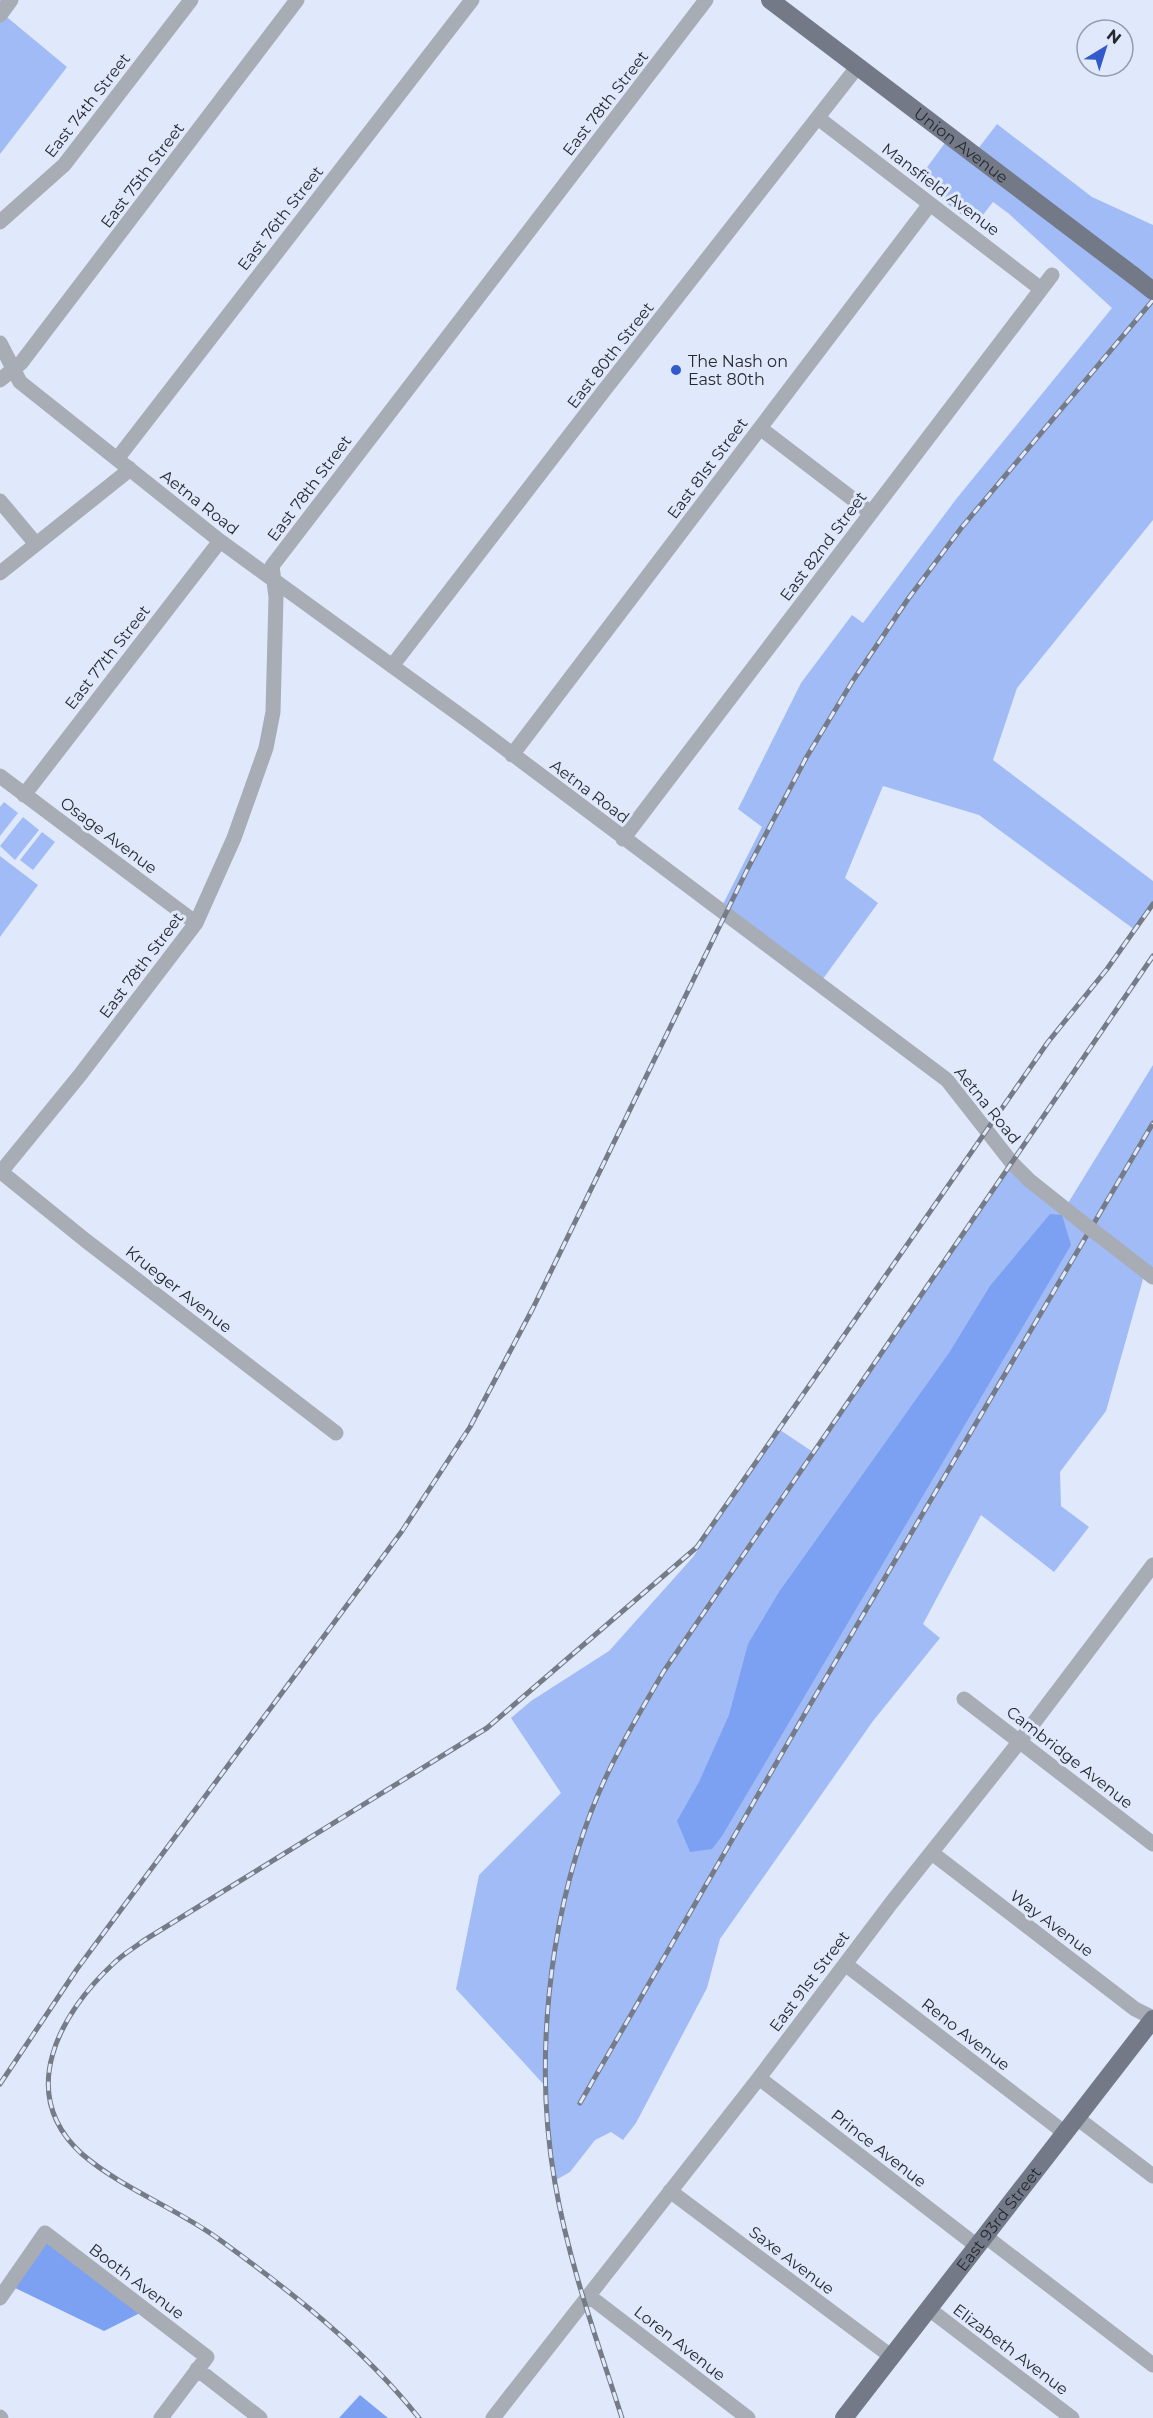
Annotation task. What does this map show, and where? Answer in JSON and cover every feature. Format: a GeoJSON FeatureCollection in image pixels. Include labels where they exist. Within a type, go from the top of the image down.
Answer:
{"type":"FeatureCollection","features":[{"type":"Feature","properties":{"kind":"main road","name":"Union Avenue"},"geometry":{"type":"LineString","coordinates":[[770,0],[1153,291]]}},
{"type":"Feature","properties":{"kind":"main road","name":"East 93rd Street"},"geometry":{"type":"LineString","coordinates":[[844,2418],[1153,2019]]}},
{"type":"Feature","properties":{"kind":"street"},"geometry":{"type":"LineString","coordinates":[[0,15],[11,0]]}},
{"type":"Feature","properties":{"kind":"street","name":"East 74th Street"},"geometry":{"type":"LineString","coordinates":[[0,222],[64,165],[191,0]]}},
{"type":"Feature","properties":{"kind":"street","name":"East 75th Street"},"geometry":{"type":"LineString","coordinates":[[0,380],[21,363],[297,0]]}},
{"type":"Feature","properties":{"kind":"street","name":"East 76th Street"},"geometry":{"type":"LineString","coordinates":[[0,573],[123,475],[123,464],[472,0]]}},
{"type":"Feature","properties":{"kind":"street","name":"East 78th Street"},"geometry":{"type":"LineString","coordinates":[[0,1172],[80,1075],[196,923],[234,838],[266,748],[273,712],[276,597],[272,566],[706,0]]}},
{"type":"Feature","properties":{"kind":"street","name":"East 80th Street"},"geometry":{"type":"LineString","coordinates":[[392,666],[858,66]]}},
{"type":"Feature","properties":{"kind":"street","name":"Mansfield Avenue"},"geometry":{"type":"LineString","coordinates":[[818,118],[1041,289]]}},
{"type":"Feature","properties":{"kind":"street","name":"East 81st Street"},"geometry":{"type":"LineString","coordinates":[[512,755],[930,204]]}},
{"type":"Feature","properties":{"kind":"street","name":"East 82nd Street"},"geometry":{"type":"LineString","coordinates":[[623,838],[1052,275]]}},
{"type":"Feature","properties":{"kind":"street","name":"Aetna Road"},"geometry":{"type":"LineString","coordinates":[[0,343],[20,382],[220,541],[841,998],[947,1080],[1012,1163],[1029,1180],[1153,1277]]}},
{"type":"Feature","properties":{"kind":"street"},"geometry":{"type":"LineString","coordinates":[[760,428],[871,513]]}},
{"type":"Feature","properties":{"kind":"street"},"geometry":{"type":"LineString","coordinates":[[0,501],[36,544]]}},
{"type":"Feature","properties":{"kind":"street","name":"East 77th Street"},"geometry":{"type":"LineString","coordinates":[[24,795],[220,541]]}},
{"type":"Feature","properties":{"kind":"street","name":"Osage Avenue"},"geometry":{"type":"LineString","coordinates":[[0,776],[196,923]]}},
{"type":"Feature","properties":{"kind":"street","name":"Krueger Avenue"},"geometry":{"type":"LineString","coordinates":[[0,1172],[336,1433]]}},
{"type":"Feature","properties":{"kind":"street","name":"East 91st Street"},"geometry":{"type":"LineString","coordinates":[[493,2418],[1020,1741],[1153,1565]]}},
{"type":"Feature","properties":{"kind":"street","name":"Cambridge Avenue"},"geometry":{"type":"LineString","coordinates":[[964,1698],[1153,1844]]}},
{"type":"Feature","properties":{"kind":"street","name":"Way Avenue"},"geometry":{"type":"LineString","coordinates":[[932,1853],[1136,2009],[1153,2019]]}},
{"type":"Feature","properties":{"kind":"street","name":"Reno Avenue"},"geometry":{"type":"LineString","coordinates":[[845,1964],[1065,2133]]}},
{"type":"Feature","properties":{"kind":"street","name":"Prince Avenue"},"geometry":{"type":"LineString","coordinates":[[759,2078],[1153,2365]]}},
{"type":"Feature","properties":{"kind":"street"},"geometry":{"type":"LineString","coordinates":[[1077,2118],[1153,2176]]}},
{"type":"Feature","properties":{"kind":"street","name":"Saxe Avenue"},"geometry":{"type":"LineString","coordinates":[[670,2191],[892,2357]]}},
{"type":"Feature","properties":{"kind":"street","name":"Booth Avenue"},"geometry":{"type":"LineString","coordinates":[[0,2298],[45,2233],[207,2357],[197,2369]]}},
{"type":"Feature","properties":{"kind":"street","name":"Loren Avenue"},"geometry":{"type":"LineString","coordinates":[[589,2296],[748,2418]]}},
{"type":"Feature","properties":{"kind":"street","name":"Elizabeth Avenue"},"geometry":{"type":"LineString","coordinates":[[929,2309],[1072,2418]]}},
{"type":"Feature","properties":{"kind":"street"},"geometry":{"type":"LineString","coordinates":[[160,2418],[197,2369],[260,2418]]}},
{"type":"Feature","properties":{"kind":"shaded area"},"geometry":{"type":"Polygon","coordinates":[[[0,0],[11,0],[2,13],[67,67],[0,154],[0,0]]]}},
{"type":"Feature","properties":{"kind":"shaded area"},"geometry":{"type":"Polygon","coordinates":[[[997,124],[1092,197],[1153,225],[1153,520],[1017,688],[993,760],[1153,881],[1153,904],[1135,930],[979,815],[883,786],[845,878],[878,903],[820,983],[720,910],[762,827],[738,809],[801,683],[852,615],[863,623],[957,498],[1112,308],[993,202],[975,225],[917,181],[950,136],[974,154],[997,124]]]}},
{"type":"Feature","properties":{"kind":"shaded area"},"geometry":{"type":"Polygon","coordinates":[[[4,802],[18,813],[0,836],[0,807],[4,802]]]}},
{"type":"Feature","properties":{"kind":"shaded area"},"geometry":{"type":"Polygon","coordinates":[[[23,817],[39,830],[15,860],[0,846],[23,817]]]}},
{"type":"Feature","properties":{"kind":"shaded area"},"geometry":{"type":"Polygon","coordinates":[[[42,832],[55,842],[33,870],[20,860],[42,832]]]}},
{"type":"Feature","properties":{"kind":"shaded area"},"geometry":{"type":"Polygon","coordinates":[[[0,856],[38,885],[0,937],[0,856]]]}},
{"type":"Feature","properties":{"kind":"shaded area"},"geometry":{"type":"Polygon","coordinates":[[[1153,1065],[1153,1277],[1145,1272],[1106,1411],[1060,1472],[1061,1506],[1089,1527],[1054,1572],[981,1515],[923,1624],[940,1638],[873,1721],[720,1939],[707,1988],[636,2123],[623,2140],[611,2132],[595,2140],[570,2172],[554,2181],[546,2087],[456,1989],[479,1875],[561,1793],[511,1718],[531,1701],[609,1651],[693,1557],[780,1430],[813,1452],[1012,1163],[1065,1208],[1153,1065]]]}},
{"type":"Feature","properties":{"kind":"shaded area"},"geometry":{"type":"Polygon","coordinates":[[[1050,1214],[1062,1215],[1071,1245],[722,1836],[712,1849],[690,1852],[677,1821],[699,1782],[729,1715],[748,1644],[779,1592],[949,1353],[990,1286],[1050,1214]]]}},
{"type":"Feature","properties":{"kind":"shaded area"},"geometry":{"type":"Polygon","coordinates":[[[45,2233],[146,2310],[104,2331],[9,2285],[45,2233]]]}},
{"type":"Feature","properties":{"kind":"shaded area"},"geometry":{"type":"Polygon","coordinates":[[[360,2395],[388,2418],[339,2418],[360,2395]]]}},
{"type":"Feature","properties":{"kind":"railway"},"geometry":{"type":"LineString","coordinates":[[0,2084],[77,1969],[402,1531],[470,1427],[533,1308],[748,868],[806,758],[852,682],[908,599],[962,527],[1153,300]]}},
{"type":"Feature","properties":{"kind":"railway"},"geometry":{"type":"LineString","coordinates":[[419,2418],[375,2368],[351,2345],[274,2280],[204,2229],[114,2177],[82,2154],[62,2130],[51,2105],[48,2080],[53,2054],[62,2029],[94,1983],[125,1954],[487,1728],[697,1547],[1048,1042],[1107,969],[1153,904]]}},
{"type":"Feature","properties":{"kind":"railway"},"geometry":{"type":"LineString","coordinates":[[622,2418],[584,2302],[561,2213],[549,2138],[546,2091],[546,2043],[555,1947],[576,1855],[591,1812],[615,1758],[664,1671],[1153,956]]}},
{"type":"Feature","properties":{"kind":"railway"},"geometry":{"type":"LineString","coordinates":[[580,2103],[807,1710],[1153,1123]]}},
{"type":"Feature","properties":{"kind":"place","name":"The Nash on East 80th"},"geometry":{"type":"Point","coordinates":[676,370]}}]}
